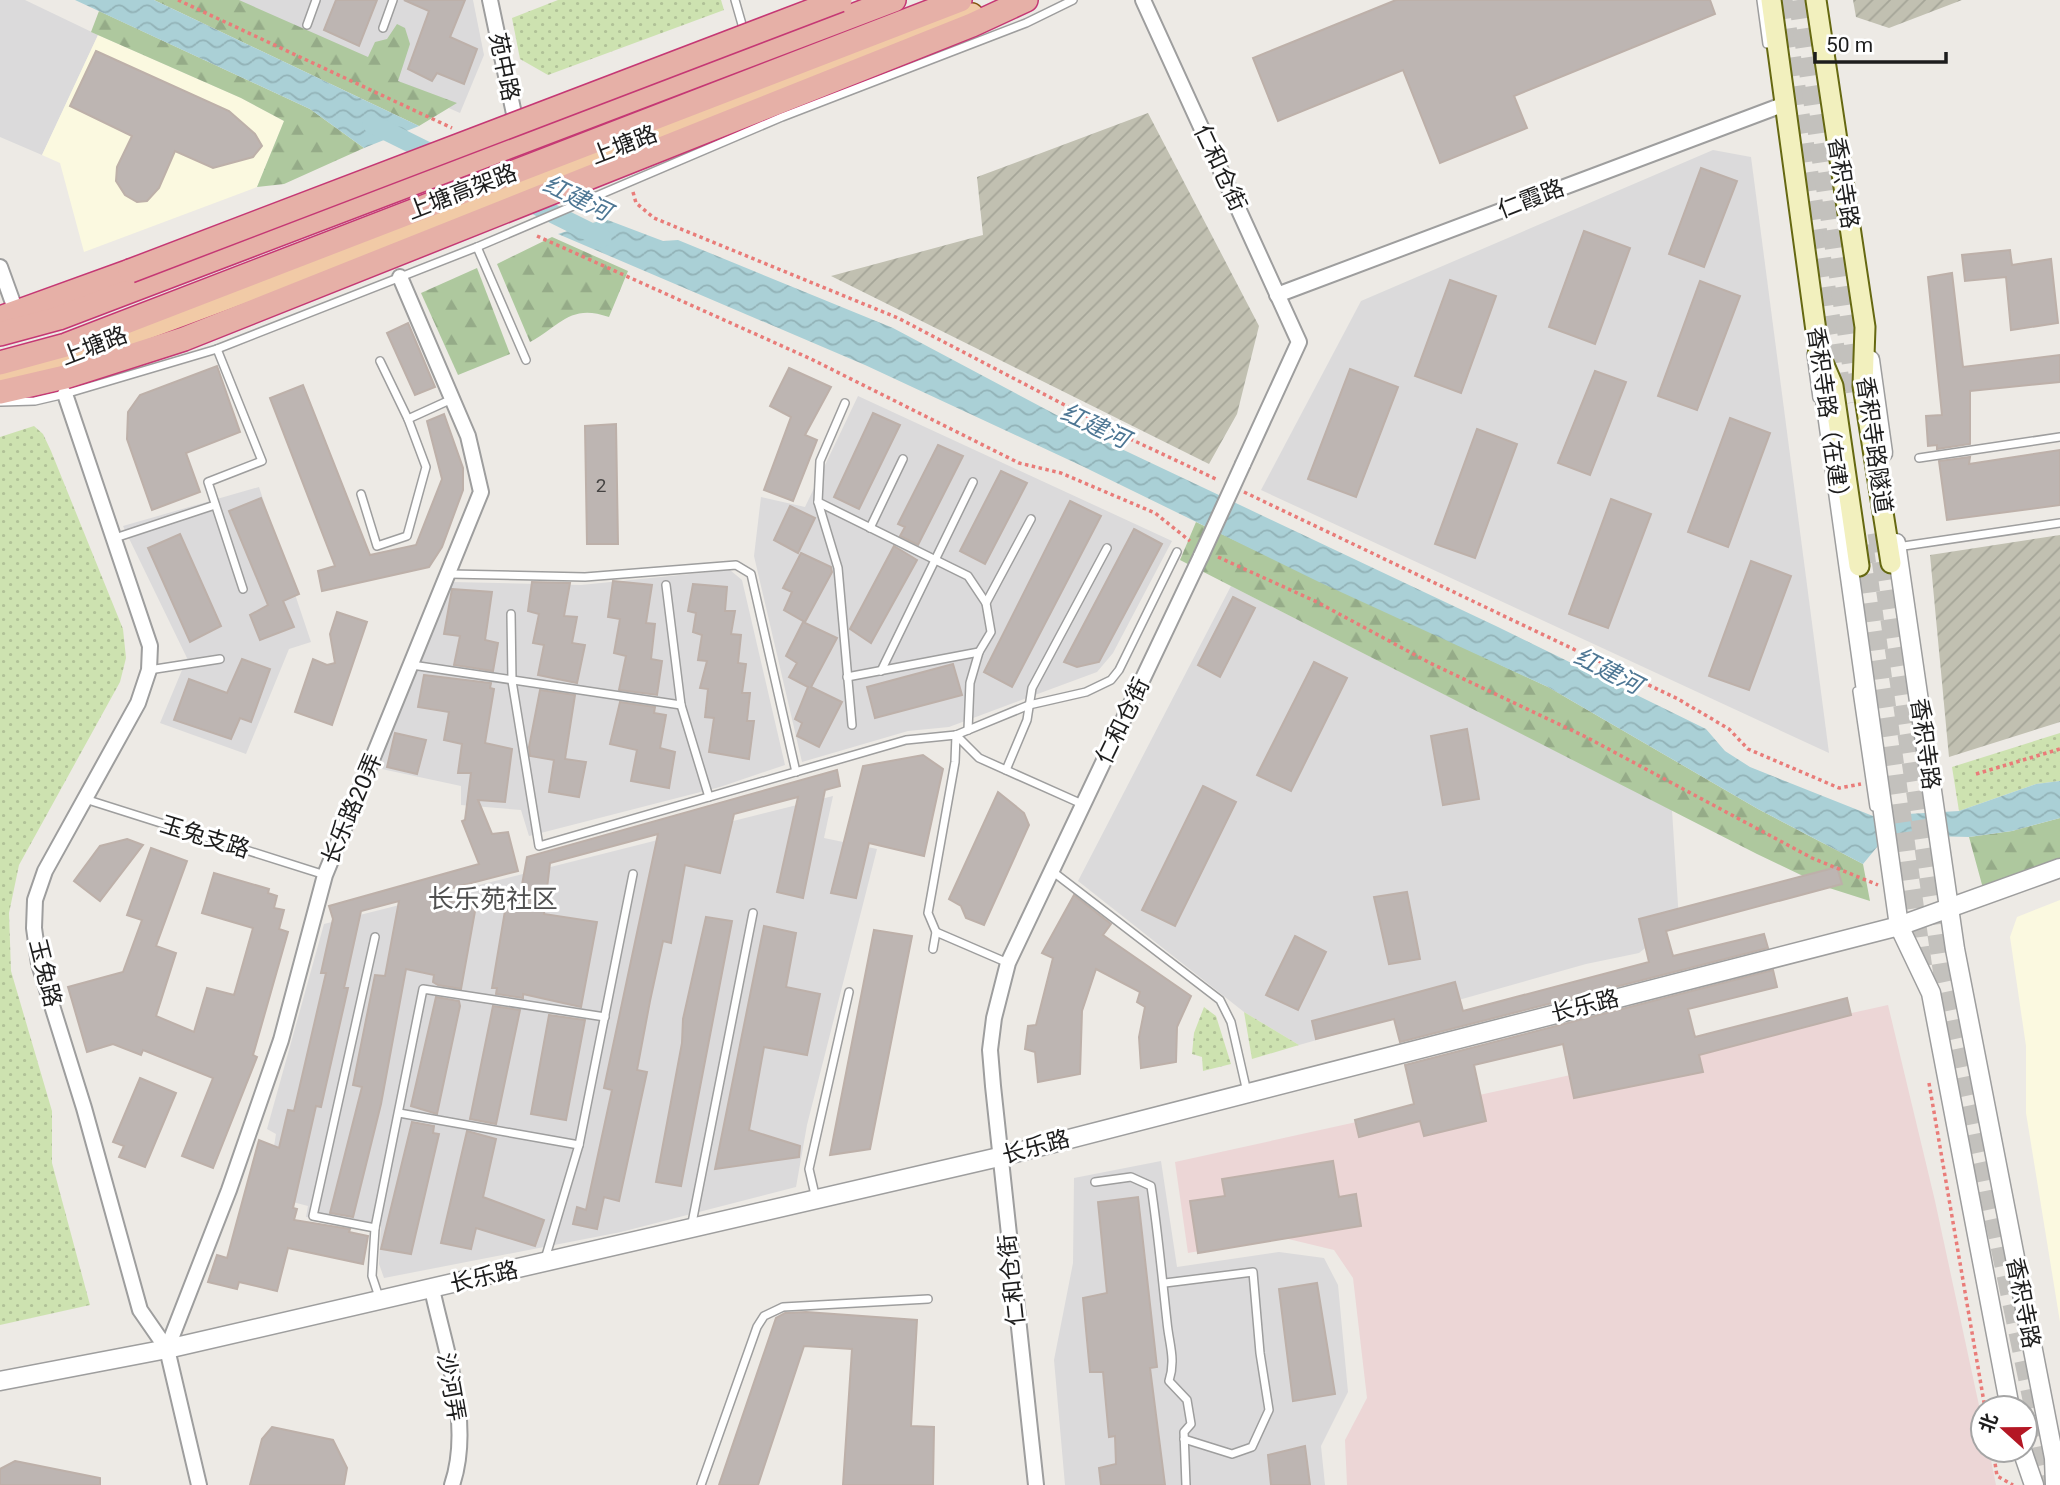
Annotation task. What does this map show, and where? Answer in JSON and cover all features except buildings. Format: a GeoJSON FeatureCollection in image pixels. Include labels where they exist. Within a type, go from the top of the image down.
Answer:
{"type":"FeatureCollection","features":[{"type":"Feature","properties":{"kind":"highway"},"geometry":{"type":"LineString","coordinates":[[8,310],[130,271],[840,0]]}},
{"type":"Feature","properties":{"kind":"highway","name":"上塘高架路"},"geometry":{"type":"LineString","coordinates":[[0,334],[59,318],[894,0]]}},
{"type":"Feature","properties":{"kind":"highway","name":"上塘高架路"},"geometry":{"type":"LineString","coordinates":[[0,363],[66,345],[960,0]]}},
{"type":"Feature","properties":{"kind":"highway"},"geometry":{"type":"LineString","coordinates":[[0,392],[65,377],[184,339],[971,26],[1026,0]]}},
{"type":"Feature","properties":{"kind":"main road"},"geometry":{"type":"LineString","coordinates":[[8,310],[42,313],[432,166],[459,155],[516,124],[864,0]]}},
{"type":"Feature","properties":{"kind":"main road","name":"上塘路"},"geometry":{"type":"LineString","coordinates":[[0,383],[873,49],[1013,0]]}},
{"type":"Feature","properties":{"kind":"main road","name":"香积寺路（在建）"},"geometry":{"type":"LineString","coordinates":[[1771,0],[1781,105],[1819,353]]}},
{"type":"Feature","properties":{"kind":"main road","name":"香积寺路"},"geometry":{"type":"LineString","coordinates":[[1816,0],[1865,327]]}},
{"type":"Feature","properties":{"kind":"main road","name":"香积寺路隧道"},"geometry":{"type":"LineString","coordinates":[[1865,327],[1863,386],[1894,555]]}},
{"type":"Feature","properties":{"kind":"main road","name":"香积寺路隧道"},"geometry":{"type":"LineString","coordinates":[[1819,353],[1833,386],[1859,566]]}},
{"type":"Feature","properties":{"kind":"street","name":"苑中路"},"geometry":{"type":"LineString","coordinates":[[489,0],[516,124]]}},
{"type":"Feature","properties":{"kind":"street","name":"仁和仓街"},"geometry":{"type":"LineString","coordinates":[[1036,1485],[999,1157],[990,1050],[999,990],[1008,963],[1050,870],[1201,556],[1299,342],[1143,0]]}},
{"type":"Feature","properties":{"kind":"street","name":"仁霞路"},"geometry":{"type":"LineString","coordinates":[[1278,295],[1781,105]]}},
{"type":"Feature","properties":{"kind":"street"},"geometry":{"type":"LineString","coordinates":[[0,267],[8,310]]}},
{"type":"Feature","properties":{"kind":"street","name":"长乐路20弄"},"geometry":{"type":"LineString","coordinates":[[167,1349],[229,1190],[281,1040],[325,874],[450,574],[481,492],[468,436],[400,277]]}},
{"type":"Feature","properties":{"kind":"street","name":"香积寺路（在建）"},"geometry":{"type":"LineString","coordinates":[[1819,353],[1882,835]]}},
{"type":"Feature","properties":{"kind":"street","name":"玉兔路"},"geometry":{"type":"LineString","coordinates":[[65,394],[150,646],[149,670],[138,703],[45,871],[35,900],[35,948],[84,1108],[140,1310],[167,1349],[199,1485]]}},
{"type":"Feature","properties":{"kind":"street","name":"香积寺路"},"geometry":{"type":"LineString","coordinates":[[1894,555],[1948,907],[2054,1458],[2055,1485]]}},
{"type":"Feature","properties":{"kind":"street","name":"香积寺路"},"geometry":{"type":"LineString","coordinates":[[1882,835],[1899,926],[1931,993],[2007,1394]]}},
{"type":"Feature","properties":{"kind":"street","name":"长乐路"},"geometry":{"type":"LineString","coordinates":[[0,1381],[167,1349],[999,1157],[1899,926],[2060,867]]}},
{"type":"Feature","properties":{"kind":"street","name":"沙河弄"},"geometry":{"type":"LineString","coordinates":[[432,1289],[459,1418],[459,1452],[452,1485]]}},
{"type":"Feature","properties":{"kind":"street"},"geometry":{"type":"LineString","coordinates":[[2027,1464],[2034,1485]]}},
{"type":"Feature","properties":{"kind":"lane"},"geometry":{"type":"LineString","coordinates":[[307,25],[316,0]]}},
{"type":"Feature","properties":{"kind":"lane"},"geometry":{"type":"LineString","coordinates":[[383,28],[393,0]]}},
{"type":"Feature","properties":{"kind":"lane"},"geometry":{"type":"LineString","coordinates":[[735,0],[743,28]]}},
{"type":"Feature","properties":{"kind":"lane"},"geometry":{"type":"LineString","coordinates":[[383,164],[464,134],[516,124],[813,0]]}},
{"type":"Feature","properties":{"kind":"lane"},"geometry":{"type":"LineString","coordinates":[[0,402],[35,401],[65,394],[218,349],[477,247],[782,117],[1026,23],[1073,0]]}},
{"type":"Feature","properties":{"kind":"lane"},"geometry":{"type":"LineString","coordinates":[[1761,0],[1781,105],[1879,811]]}},
{"type":"Feature","properties":{"kind":"lane"},"geometry":{"type":"LineString","coordinates":[[477,247],[526,360]]}},
{"type":"Feature","properties":{"kind":"lane"},"geometry":{"type":"LineString","coordinates":[[218,349],[262,461],[208,482],[243,589]]}},
{"type":"Feature","properties":{"kind":"lane"},"geometry":{"type":"LineString","coordinates":[[361,494],[377,546],[407,536],[426,467],[408,419],[380,361]]}},
{"type":"Feature","properties":{"kind":"lane"},"geometry":{"type":"LineString","coordinates":[[408,419],[452,400]]}},
{"type":"Feature","properties":{"kind":"lane"},"geometry":{"type":"LineString","coordinates":[[845,403],[820,461],[818,502],[838,568],[852,725]]}},
{"type":"Feature","properties":{"kind":"lane"},"geometry":{"type":"LineString","coordinates":[[1919,458],[2060,437]]}},
{"type":"Feature","properties":{"kind":"lane"},"geometry":{"type":"LineString","coordinates":[[870,527],[903,459]]}},
{"type":"Feature","properties":{"kind":"lane"},"geometry":{"type":"LineString","coordinates":[[881,671],[973,482]]}},
{"type":"Feature","properties":{"kind":"lane"},"geometry":{"type":"LineString","coordinates":[[818,502],[968,576],[986,603],[991,632],[979,652],[970,683],[968,730]]}},
{"type":"Feature","properties":{"kind":"lane"},"geometry":{"type":"LineString","coordinates":[[115,538],[215,505]]}},
{"type":"Feature","properties":{"kind":"lane"},"geometry":{"type":"LineString","coordinates":[[986,603],[1031,519]]}},
{"type":"Feature","properties":{"kind":"lane"},"geometry":{"type":"LineString","coordinates":[[1894,555],[2060,523]]}},
{"type":"Feature","properties":{"kind":"lane"},"geometry":{"type":"LineString","coordinates":[[1006,770],[1027,720],[1032,688],[1107,548]]}},
{"type":"Feature","properties":{"kind":"lane"},"geometry":{"type":"LineString","coordinates":[[511,614],[512,681],[539,846],[906,740],[956,735],[1029,705],[1086,692],[1111,680],[1131,648],[1177,552]]}},
{"type":"Feature","properties":{"kind":"lane"},"geometry":{"type":"LineString","coordinates":[[450,574],[586,577],[736,565],[751,574],[796,772]]}},
{"type":"Feature","properties":{"kind":"lane"},"geometry":{"type":"LineString","coordinates":[[666,586],[681,705],[709,797]]}},
{"type":"Feature","properties":{"kind":"lane"},"geometry":{"type":"LineString","coordinates":[[847,677],[979,652]]}},
{"type":"Feature","properties":{"kind":"lane"},"geometry":{"type":"LineString","coordinates":[[149,670],[220,659]]}},
{"type":"Feature","properties":{"kind":"lane"},"geometry":{"type":"LineString","coordinates":[[412,665],[681,705]]}},
{"type":"Feature","properties":{"kind":"lane"},"geometry":{"type":"LineString","coordinates":[[956,735],[979,758],[1082,804]]}},
{"type":"Feature","properties":{"kind":"lane"},"geometry":{"type":"LineString","coordinates":[[956,735],[955,762],[928,913],[931,927],[936,932],[1008,963]]}},
{"type":"Feature","properties":{"kind":"lane","name":"玉兔支路"},"geometry":{"type":"LineString","coordinates":[[85,799],[325,874]]}},
{"type":"Feature","properties":{"kind":"lane"},"geometry":{"type":"LineString","coordinates":[[1050,870],[1220,1000],[1231,1022],[1247,1092]]}},
{"type":"Feature","properties":{"kind":"lane"},"geometry":{"type":"LineString","coordinates":[[544,1263],[579,1145],[633,874]]}},
{"type":"Feature","properties":{"kind":"lane"},"geometry":{"type":"LineString","coordinates":[[691,1229],[753,913]]}},
{"type":"Feature","properties":{"kind":"lane"},"geometry":{"type":"LineString","coordinates":[[933,949],[936,932]]}},
{"type":"Feature","properties":{"kind":"lane"},"geometry":{"type":"LineString","coordinates":[[375,937],[313,1216],[375,1228]]}},
{"type":"Feature","properties":{"kind":"lane"},"geometry":{"type":"LineString","coordinates":[[381,1301],[372,1276],[375,1228],[422,989],[605,1017]]}},
{"type":"Feature","properties":{"kind":"lane"},"geometry":{"type":"LineString","coordinates":[[816,1200],[809,1169],[849,992]]}},
{"type":"Feature","properties":{"kind":"lane"},"geometry":{"type":"LineString","coordinates":[[399,1113],[579,1145]]}},
{"type":"Feature","properties":{"kind":"lane"},"geometry":{"type":"LineString","coordinates":[[1095,1182],[1131,1177],[1151,1186],[1174,1363],[1169,1381],[1187,1401],[1192,1423],[1184,1432],[1186,1485]]}},
{"type":"Feature","properties":{"kind":"lane"},"geometry":{"type":"LineString","coordinates":[[1165,1283],[1253,1272],[1260,1353],[1269,1410],[1252,1447],[1232,1454],[1184,1439]]}},
{"type":"Feature","properties":{"kind":"lane"},"geometry":{"type":"LineString","coordinates":[[701,1485],[757,1327],[764,1316],[782,1307],[928,1299]]}},
{"type":"Feature","properties":{"kind":"path"},"geometry":{"type":"LineString","coordinates":[[178,0],[464,134]]}},
{"type":"Feature","properties":{"kind":"path"},"geometry":{"type":"LineString","coordinates":[[1976,774],[2060,749]]}},
{"type":"Feature","properties":{"kind":"path"},"geometry":{"type":"LineString","coordinates":[[1927,1073],[1983,1394]]}},
{"type":"Feature","properties":{"kind":"path"},"geometry":{"type":"LineString","coordinates":[[1995,1464],[1997,1476],[2013,1485]]}},
{"type":"Feature","properties":{"kind":"shaded area"},"geometry":{"type":"Polygon","coordinates":[[[0,0],[25,0],[98,35],[42,155],[0,137],[0,0]]]}},
{"type":"Feature","properties":{"kind":"shaded area"},"geometry":{"type":"Polygon","coordinates":[[[203,0],[473,0],[484,55],[460,113],[203,0]]]}},
{"type":"Feature","properties":{"kind":"shaded area"},"geometry":{"type":"Polygon","coordinates":[[[1853,0],[1962,0],[1889,28],[1856,17],[1853,0]]]}},
{"type":"Feature","properties":{"kind":"shaded area"},"geometry":{"type":"Polygon","coordinates":[[[98,35],[241,98],[284,121],[257,187],[84,252],[60,163],[42,155],[98,35]]]}},
{"type":"Feature","properties":{"kind":"shaded area"},"geometry":{"type":"Polygon","coordinates":[[[1148,113],[1259,326],[1237,414],[1209,464],[831,276],[983,235],[977,177],[1148,113]]]}},
{"type":"Feature","properties":{"kind":"shaded area"},"geometry":{"type":"Polygon","coordinates":[[[1713,150],[1751,157],[1829,753],[1261,490],[1361,301],[1713,150]]]}},
{"type":"Feature","properties":{"kind":"shaded area"},"geometry":{"type":"Polygon","coordinates":[[[858,396],[1172,541],[1113,653],[1097,672],[949,727],[908,731],[802,762],[754,556],[761,497],[805,507],[858,396]]]}},
{"type":"Feature","properties":{"kind":"shaded area"},"geometry":{"type":"Polygon","coordinates":[[[259,487],[311,642],[289,649],[246,754],[160,723],[187,658],[123,526],[259,487]]]}},
{"type":"Feature","properties":{"kind":"shaded area"},"geometry":{"type":"Polygon","coordinates":[[[2060,535],[2060,722],[1949,757],[1930,555],[2060,535]]]}},
{"type":"Feature","properties":{"kind":"shaded area"},"geometry":{"type":"Polygon","coordinates":[[[730,570],[742,580],[785,765],[720,787],[529,836],[521,810],[461,805],[461,786],[377,768],[452,582],[581,585],[730,570]]]}},
{"type":"Feature","properties":{"kind":"shaded area"},"geometry":{"type":"Polygon","coordinates":[[[1231,586],[1672,810],[1679,921],[1639,953],[1586,964],[1299,1045],[1244,1012],[1078,881],[1231,586]]]}},
{"type":"Feature","properties":{"kind":"shaded area"},"geometry":{"type":"Polygon","coordinates":[[[833,796],[824,838],[877,849],[807,1125],[796,1187],[621,1232],[384,1278],[379,1264],[381,1226],[306,1217],[308,1206],[266,1195],[276,1134],[267,1129],[324,924],[833,796]]]}},
{"type":"Feature","properties":{"kind":"shaded area"},"geometry":{"type":"Polygon","coordinates":[[[2060,900],[2060,1322],[2026,1113],[2026,1046],[2010,937],[2017,917],[2060,900]]]}},
{"type":"Feature","properties":{"kind":"shaded area"},"geometry":{"type":"Polygon","coordinates":[[[1888,1005],[1935,1201],[1977,1394],[1969,1394],[1969,1464],[1992,1464],[1996,1485],[1347,1485],[1345,1440],[1367,1398],[1353,1278],[1334,1250],[1280,1237],[1188,1253],[1175,1162],[1888,1005]]]}},
{"type":"Feature","properties":{"kind":"shaded area"},"geometry":{"type":"Polygon","coordinates":[[[1161,1161],[1177,1267],[1279,1252],[1324,1258],[1338,1285],[1348,1392],[1321,1446],[1325,1485],[1065,1485],[1054,1360],[1073,1263],[1074,1178],[1161,1161]]]}},
{"type":"Feature","properties":{"kind":"green space"},"geometry":{"type":"Polygon","coordinates":[[[154,0],[239,0],[368,57],[375,42],[387,39],[397,24],[405,28],[410,44],[398,81],[457,103],[419,126],[154,0]]]}},
{"type":"Feature","properties":{"kind":"green space"},"geometry":{"type":"Polygon","coordinates":[[[558,0],[721,0],[724,10],[548,75],[520,59],[512,18],[558,0]]]}},
{"type":"Feature","properties":{"kind":"green space"},"geometry":{"type":"Polygon","coordinates":[[[99,11],[310,109],[364,148],[284,184],[257,187],[284,121],[241,98],[91,32],[99,11]]]}},
{"type":"Feature","properties":{"kind":"green space"},"geometry":{"type":"Polygon","coordinates":[[[552,237],[628,271],[609,317],[596,313],[575,315],[530,342],[497,264],[552,237]]]}},
{"type":"Feature","properties":{"kind":"green space"},"geometry":{"type":"Polygon","coordinates":[[[477,268],[510,354],[458,375],[421,293],[477,268]]]}},
{"type":"Feature","properties":{"kind":"green space"},"geometry":{"type":"Polygon","coordinates":[[[34,426],[43,434],[51,451],[123,629],[126,658],[120,682],[19,865],[9,913],[11,971],[52,1111],[52,1163],[90,1305],[0,1325],[0,437],[34,426]]]}},
{"type":"Feature","properties":{"kind":"green space"},"geometry":{"type":"Polygon","coordinates":[[[1196,522],[1548,687],[1758,809],[1863,864],[1870,901],[1826,887],[1757,854],[1180,560],[1196,522]]]}},
{"type":"Feature","properties":{"kind":"green space"},"geometry":{"type":"Polygon","coordinates":[[[2060,733],[2060,781],[2036,784],[1959,811],[1952,767],[2060,733]]]}},
{"type":"Feature","properties":{"kind":"green space"},"geometry":{"type":"Polygon","coordinates":[[[2060,818],[2060,874],[1987,903],[1969,837],[2012,831],[2060,818]]]}},
{"type":"Feature","properties":{"kind":"green space"},"geometry":{"type":"Polygon","coordinates":[[[1204,1007],[1216,1016],[1231,1064],[1203,1071],[1202,1057],[1192,1054],[1194,1033],[1204,1007]]]}},
{"type":"Feature","properties":{"kind":"green space"},"geometry":{"type":"Polygon","coordinates":[[[1244,1012],[1299,1045],[1252,1059],[1244,1012]]]}},
{"type":"Feature","properties":{"kind":"water"},"geometry":{"type":"Polygon","coordinates":[[[75,0],[154,0],[419,126],[364,148],[310,109],[75,0]]]}},
{"type":"Feature","properties":{"kind":"water"},"geometry":{"type":"Polygon","coordinates":[[[605,219],[663,241],[678,240],[893,328],[1111,444],[1498,627],[1706,729],[1725,751],[1750,767],[1873,816],[1959,811],[2036,784],[2060,781],[2060,818],[2012,831],[1969,837],[1887,835],[1863,864],[1758,809],[1548,687],[1319,582],[1082,466],[865,365],[558,234],[605,219]]]}},
{"type":"Feature","properties":{"kind":"waterway","name":"红建河"},"geometry":{"type":"LineString","coordinates":[[372,124],[602,238]]}},
{"type":"Feature","properties":{"kind":"tunnel"},"geometry":{"type":"LineString","coordinates":[[1783,0],[1843,401]]}},
{"type":"Feature","properties":{"kind":"tunnel"},"geometry":{"type":"LineString","coordinates":[[1798,0],[1857,402]]}},
{"type":"Feature","properties":{"kind":"tunnel"},"geometry":{"type":"LineString","coordinates":[[1877,533],[1943,975],[2050,1485]]}},
{"type":"Feature","properties":{"kind":"tunnel"},"geometry":{"type":"LineString","coordinates":[[1864,545],[1924,976]]}},
{"type":"Feature","properties":{"kind":"district","name":"长乐苑社区"},"geometry":{"type":"Point","coordinates":[493,899]}}]}
